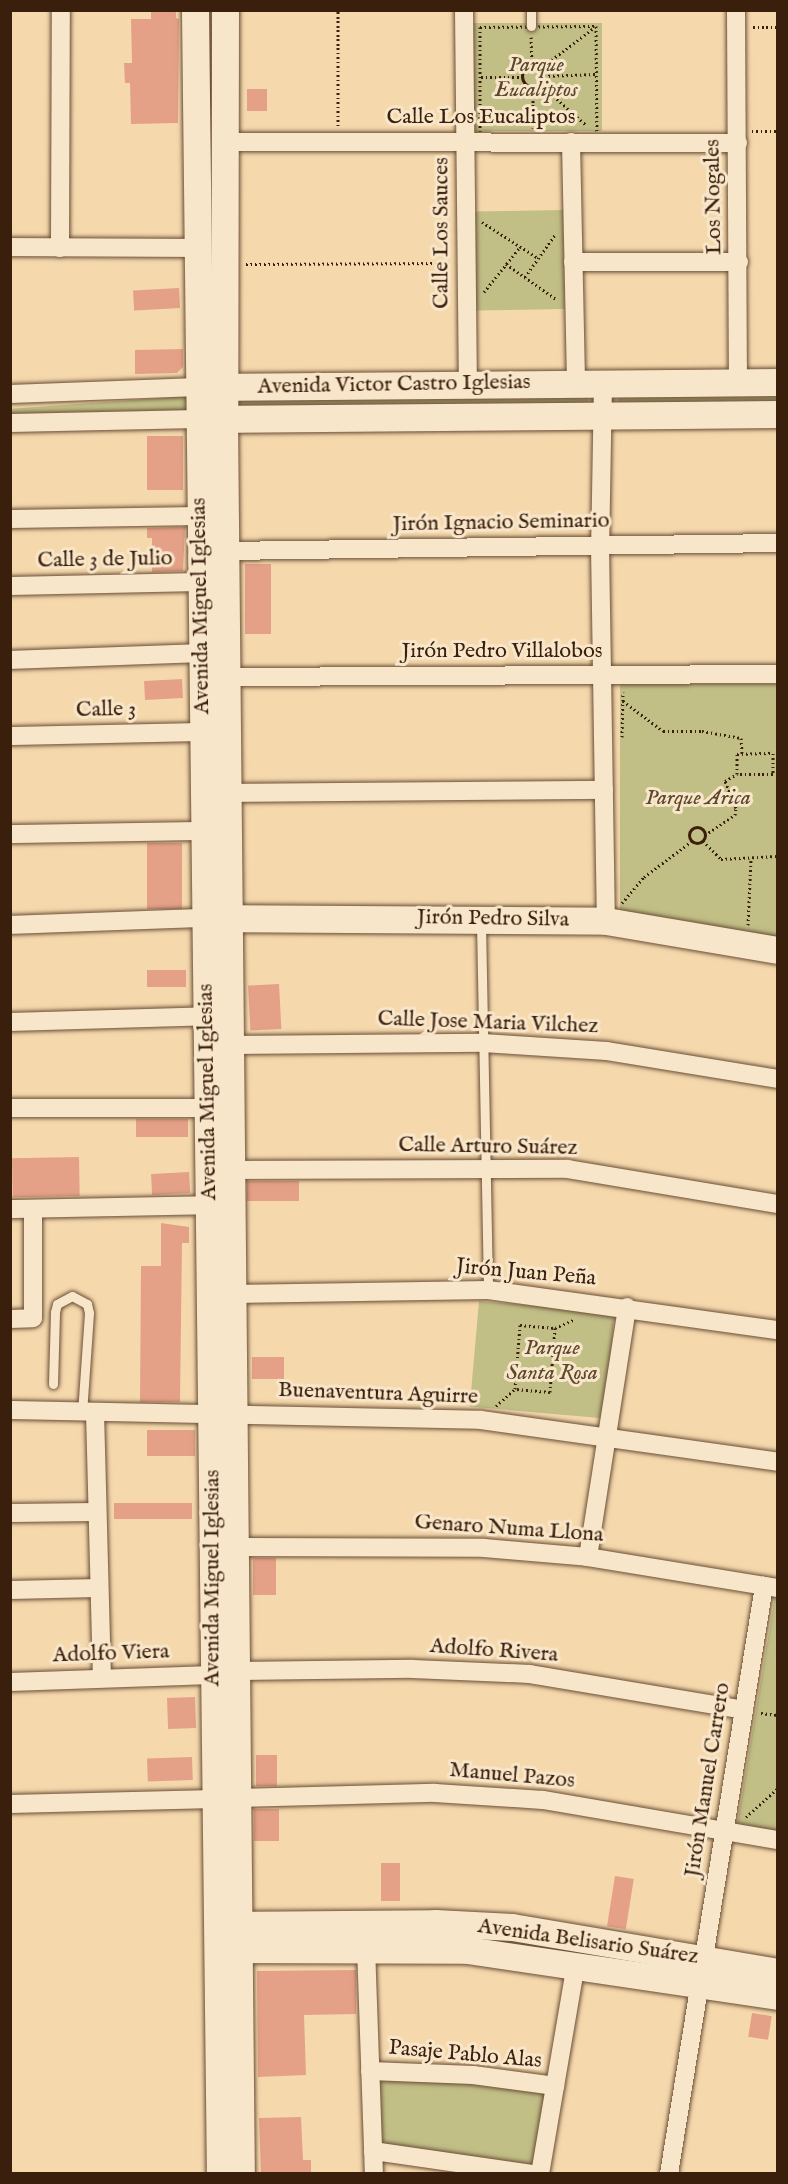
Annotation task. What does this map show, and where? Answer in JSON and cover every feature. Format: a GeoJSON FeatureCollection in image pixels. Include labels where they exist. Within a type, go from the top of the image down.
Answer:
{"type":"FeatureCollection","features":[{"type":"Feature","properties":{"kind":"main road","name":"Avenida Miguel Iglesias"},"geometry":{"type":"LineString","coordinates":[[195,10],[198,387],[211,419],[226,551],[229,793],[207,1016],[210,1205],[223,1414],[235,1547],[225,1673]]}},
{"type":"Feature","properties":{"kind":"main road","name":"Avenida Miguel Iglesias"},"geometry":{"type":"LineString","coordinates":[[220,2174],[228,1937],[223,1414],[232,1294],[230,1045],[217,918],[204,831],[199,516],[211,419],[224,387],[225,10]]}},
{"type":"Feature","properties":{"kind":"main road","name":"Avenida Victor Castro Iglesias"},"geometry":{"type":"LineString","coordinates":[[198,387],[777,382]]}},
{"type":"Feature","properties":{"kind":"main road","name":"Avenida Victor Castro Iglesias"},"geometry":{"type":"LineString","coordinates":[[211,419],[777,414]]}},
{"type":"Feature","properties":{"kind":"main road","name":"Jirón Pedro Silva"},"geometry":{"type":"LineString","coordinates":[[217,918],[480,918],[613,914],[777,950]]}},
{"type":"Feature","properties":{"kind":"main road","name":"Avenida Belisario Suárez"},"geometry":{"type":"LineString","coordinates":[[228,1937],[435,1923],[512,1927],[702,1971],[777,1996]]}},
{"type":"Feature","properties":{"kind":"main road","name":"Avenida Miguel Iglesias"},"geometry":{"type":"LineString","coordinates":[[228,1937],[242,2174]]}},
{"type":"Feature","properties":{"kind":"main road","name":"Avenida Belisario Suárez"},"geometry":{"type":"LineString","coordinates":[[228,1937],[366,1947],[467,1950],[576,1963],[702,1971],[777,1972]]}},
{"type":"Feature","properties":{"kind":"street"},"geometry":{"type":"LineString","coordinates":[[60,248],[61,10]]}},
{"type":"Feature","properties":{"kind":"street","name":"Calle Los Sauces"},"geometry":{"type":"LineString","coordinates":[[464,10],[468,384]]}},
{"type":"Feature","properties":{"kind":"street","name":"Los Nogales"},"geometry":{"type":"LineString","coordinates":[[736,19],[738,383]]}},
{"type":"Feature","properties":{"kind":"street","name":"Calle Los Eucaliptos"},"geometry":{"type":"LineString","coordinates":[[224,142],[571,142],[597,139],[737,137]]}},
{"type":"Feature","properties":{"kind":"street"},"geometry":{"type":"LineString","coordinates":[[571,142],[576,382]]}},
{"type":"Feature","properties":{"kind":"street"},"geometry":{"type":"LineString","coordinates":[[10,247],[197,248]]}},
{"type":"Feature","properties":{"kind":"street"},"geometry":{"type":"LineString","coordinates":[[573,262],[739,262]]}},
{"type":"Feature","properties":{"kind":"street"},"geometry":{"type":"LineString","coordinates":[[603,382],[600,546],[604,790],[613,914]]}},
{"type":"Feature","properties":{"kind":"street","name":"Avenida Victor Castro Iglesias"},"geometry":{"type":"LineString","coordinates":[[10,394],[198,387]]}},
{"type":"Feature","properties":{"kind":"street","name":"Avenida Victor Castro Iglesias"},"geometry":{"type":"LineString","coordinates":[[10,423],[211,419]]}},
{"type":"Feature","properties":{"kind":"street"},"geometry":{"type":"LineString","coordinates":[[10,519],[199,516]]}},
{"type":"Feature","properties":{"kind":"street","name":"Jirón Ignacio Seminario"},"geometry":{"type":"LineString","coordinates":[[226,551],[777,543]]}},
{"type":"Feature","properties":{"kind":"street","name":"Calle 3 de Julio"},"geometry":{"type":"LineString","coordinates":[[10,586],[200,582]]}},
{"type":"Feature","properties":{"kind":"street"},"geometry":{"type":"LineString","coordinates":[[10,660],[201,653]]}},
{"type":"Feature","properties":{"kind":"street","name":"Jirón Pedro Villalobos"},"geometry":{"type":"LineString","coordinates":[[228,677],[777,674]]}},
{"type":"Feature","properties":{"kind":"street","name":"Calle 3"},"geometry":{"type":"LineString","coordinates":[[10,736],[203,732]]}},
{"type":"Feature","properties":{"kind":"street"},"geometry":{"type":"LineString","coordinates":[[229,793],[604,790]]}},
{"type":"Feature","properties":{"kind":"street"},"geometry":{"type":"LineString","coordinates":[[10,834],[204,831]]}},
{"type":"Feature","properties":{"kind":"street"},"geometry":{"type":"LineString","coordinates":[[10,925],[217,918]]}},
{"type":"Feature","properties":{"kind":"street"},"geometry":{"type":"LineString","coordinates":[[10,1022],[207,1016]]}},
{"type":"Feature","properties":{"kind":"street","name":"Calle Jose Maria Vilchez"},"geometry":{"type":"LineString","coordinates":[[230,1045],[483,1043],[607,1051],[777,1079]]}},
{"type":"Feature","properties":{"kind":"street"},"geometry":{"type":"LineString","coordinates":[[10,1108],[208,1108]]}},
{"type":"Feature","properties":{"kind":"street","name":"Calle Arturo Suárez"},"geometry":{"type":"LineString","coordinates":[[231,1170],[568,1169],[777,1204]]}},
{"type":"Feature","properties":{"kind":"street"},"geometry":{"type":"LineString","coordinates":[[10,1209],[210,1205]]}},
{"type":"Feature","properties":{"kind":"street"},"geometry":{"type":"LineString","coordinates":[[10,1318],[33,1318],[33,1209]]}},
{"type":"Feature","properties":{"kind":"street","name":"Jirón Juan Peña"},"geometry":{"type":"LineString","coordinates":[[232,1294],[488,1290],[627,1307],[777,1330]]}},
{"type":"Feature","properties":{"kind":"street"},"geometry":{"type":"LineString","coordinates":[[588,1557],[604,1435],[627,1307]]}},
{"type":"Feature","properties":{"kind":"street","name":"Buenaventura Aguirre"},"geometry":{"type":"LineString","coordinates":[[10,1410],[477,1420],[604,1435],[777,1462]]}},
{"type":"Feature","properties":{"kind":"street"},"geometry":{"type":"LineString","coordinates":[[88,1412],[97,1512],[102,1678]]}},
{"type":"Feature","properties":{"kind":"street"},"geometry":{"type":"LineString","coordinates":[[10,1513],[97,1512]]}},
{"type":"Feature","properties":{"kind":"street","name":"Genaro Numa Llona"},"geometry":{"type":"LineString","coordinates":[[235,1547],[415,1546],[588,1557],[771,1587]]}},
{"type":"Feature","properties":{"kind":"street","name":"Jirón Manuel Carrero"},"geometry":{"type":"LineString","coordinates":[[669,2174],[744,1710],[771,1587]]}},
{"type":"Feature","properties":{"kind":"street"},"geometry":{"type":"LineString","coordinates":[[10,1590],[99,1588]]}},
{"type":"Feature","properties":{"kind":"street","name":"Adolfo Rivera"},"geometry":{"type":"LineString","coordinates":[[225,1673],[414,1669],[530,1674],[744,1710]]}},
{"type":"Feature","properties":{"kind":"street","name":"Adolfo Viera"},"geometry":{"type":"LineString","coordinates":[[10,1682],[225,1673]]}},
{"type":"Feature","properties":{"kind":"street","name":"Manuel Pazos"},"geometry":{"type":"LineString","coordinates":[[10,1804],[435,1793],[521,1798],[777,1840]]}},
{"type":"Feature","properties":{"kind":"street"},"geometry":{"type":"LineString","coordinates":[[366,1947],[374,2174]]}},
{"type":"Feature","properties":{"kind":"street"},"geometry":{"type":"LineString","coordinates":[[540,2174],[576,1963]]}},
{"type":"Feature","properties":{"kind":"street","name":"Pasaje Pablo Alas"},"geometry":{"type":"LineString","coordinates":[[370,2071],[473,2075],[555,2086]]}},
{"type":"Feature","properties":{"kind":"street"},"geometry":{"type":"LineString","coordinates":[[373,2151],[533,2174]]}},
{"type":"Feature","properties":{"kind":"lane"},"geometry":{"type":"LineString","coordinates":[[531,10],[531,26]]}},
{"type":"Feature","properties":{"kind":"lane"},"geometry":{"type":"LineString","coordinates":[[480,918],[488,1290]]}},
{"type":"Feature","properties":{"kind":"lane"},"geometry":{"type":"LineString","coordinates":[[53,1384],[55,1312],[57,1304],[72,1296],[87,1304],[89,1313],[88,1412]]}},
{"type":"Feature","properties":{"kind":"path"},"geometry":{"type":"LineString","coordinates":[[338,10],[338,142]]}},
{"type":"Feature","properties":{"kind":"path"},"geometry":{"type":"LineString","coordinates":[[736,19],[777,27]]}},
{"type":"Feature","properties":{"kind":"path"},"geometry":{"type":"LineString","coordinates":[[531,26],[532,65]]}},
{"type":"Feature","properties":{"kind":"path"},"geometry":{"type":"LineString","coordinates":[[596,26],[480,27],[480,136],[533,135],[597,139]]}},
{"type":"Feature","properties":{"kind":"path"},"geometry":{"type":"LineString","coordinates":[[541,68],[596,26]]}},
{"type":"Feature","properties":{"kind":"path"},"geometry":{"type":"LineString","coordinates":[[596,26],[597,139]]}},
{"type":"Feature","properties":{"kind":"path"},"geometry":{"type":"LineString","coordinates":[[521,77],[525,68],[532,65],[541,68]]}},
{"type":"Feature","properties":{"kind":"path"},"geometry":{"type":"LineString","coordinates":[[521,77],[526,86],[533,87],[540,84],[544,76],[541,68]]}},
{"type":"Feature","properties":{"kind":"path"},"geometry":{"type":"LineString","coordinates":[[544,76],[597,74]]}},
{"type":"Feature","properties":{"kind":"path"},"geometry":{"type":"LineString","coordinates":[[480,77],[521,77]]}},
{"type":"Feature","properties":{"kind":"path"},"geometry":{"type":"LineString","coordinates":[[540,84],[597,139]]}},
{"type":"Feature","properties":{"kind":"path"},"geometry":{"type":"LineString","coordinates":[[533,87],[533,135]]}},
{"type":"Feature","properties":{"kind":"path"},"geometry":{"type":"LineString","coordinates":[[737,137],[777,131]]}},
{"type":"Feature","properties":{"kind":"path"},"geometry":{"type":"LineString","coordinates":[[466,211],[538,258]]}},
{"type":"Feature","properties":{"kind":"path"},"geometry":{"type":"LineString","coordinates":[[525,277],[573,212]]}},
{"type":"Feature","properties":{"kind":"path"},"geometry":{"type":"LineString","coordinates":[[467,313],[520,247]]}},
{"type":"Feature","properties":{"kind":"path"},"geometry":{"type":"LineString","coordinates":[[223,264],[466,263]]}},
{"type":"Feature","properties":{"kind":"path"},"geometry":{"type":"LineString","coordinates":[[506,264],[575,312]]}},
{"type":"Feature","properties":{"kind":"path"},"geometry":{"type":"LineString","coordinates":[[622,747],[623,688],[634,688]]}},
{"type":"Feature","properties":{"kind":"path"},"geometry":{"type":"LineString","coordinates":[[622,701],[663,731],[702,731],[741,738],[742,754]]}},
{"type":"Feature","properties":{"kind":"path"},"geometry":{"type":"LineString","coordinates":[[703,841],[705,835],[735,815],[736,808],[725,781],[737,774],[773,774],[773,753],[737,754],[737,774]]}},
{"type":"Feature","properties":{"kind":"path"},"geometry":{"type":"LineString","coordinates":[[773,768],[777,771]]}},
{"type":"Feature","properties":{"kind":"path"},"geometry":{"type":"LineString","coordinates":[[692,841],[689,834],[694,828],[701,828],[705,835]]}},
{"type":"Feature","properties":{"kind":"path"},"geometry":{"type":"LineString","coordinates":[[613,914],[644,877],[692,841],[703,841],[721,859],[777,856]]}},
{"type":"Feature","properties":{"kind":"path"},"geometry":{"type":"LineString","coordinates":[[747,930],[751,858]]}},
{"type":"Feature","properties":{"kind":"path"},"geometry":{"type":"LineString","coordinates":[[613,914],[619,896]]}},
{"type":"Feature","properties":{"kind":"path"},"geometry":{"type":"LineString","coordinates":[[613,914],[631,910]]}},
{"type":"Feature","properties":{"kind":"path"},"geometry":{"type":"LineString","coordinates":[[495,1407],[515,1389],[520,1325],[555,1328],[550,1392],[515,1389]]}},
{"type":"Feature","properties":{"kind":"path"},"geometry":{"type":"LineString","coordinates":[[477,1420],[476,1405],[506,1408]]}},
{"type":"Feature","properties":{"kind":"path"},"geometry":{"type":"LineString","coordinates":[[724,1832],[777,1788]]}},
{"type":"Feature","properties":{"kind":"green space","name":"Parque Eucaliptos"},"geometry":{"type":"Polygon","coordinates":[[[471,23],[602,23],[602,131],[471,131],[471,23]]]}},
{"type":"Feature","properties":{"kind":"green space"},"geometry":{"type":"Polygon","coordinates":[[[563,210],[565,309],[476,311],[474,212],[563,210]]]}},
{"type":"Feature","properties":{"kind":"green space"},"geometry":{"type":"Polygon","coordinates":[[[237,390],[588,390],[588,407],[237,407],[237,390]]]}},
{"type":"Feature","properties":{"kind":"green space"},"geometry":{"type":"Polygon","coordinates":[[[618,392],[777,392],[777,408],[618,408],[618,392]]]}},
{"type":"Feature","properties":{"kind":"green space"},"geometry":{"type":"Polygon","coordinates":[[[191,396],[192,411],[11,424],[10,409],[191,396]]]}},
{"type":"Feature","properties":{"kind":"green space","name":"Parque Arica"},"geometry":{"type":"Polygon","coordinates":[[[620,684],[777,684],[777,938],[620,938],[620,684]]]}},
{"type":"Feature","properties":{"kind":"green space","name":"Parque Santa Rosa"},"geometry":{"type":"Polygon","coordinates":[[[479,1301],[614,1313],[605,1418],[470,1407],[479,1301]]]}},
{"type":"Feature","properties":{"kind":"green space"},"geometry":{"type":"Polygon","coordinates":[[[775,1596],[777,1597],[777,1832],[737,1825],[775,1596]]]}},
{"type":"Feature","properties":{"kind":"green space"},"geometry":{"type":"Polygon","coordinates":[[[379,2078],[474,2081],[550,2092],[536,2170],[380,2150],[379,2078]]]}},
{"type":"Feature","properties":{"kind":"building"},"geometry":{"type":"Polygon","coordinates":[[[151,10],[176,10],[176,18],[179,19],[178,123],[131,124],[130,83],[125,83],[124,63],[132,63],[131,19],[151,19],[151,10]]]}},
{"type":"Feature","properties":{"kind":"building"},"geometry":{"type":"Polygon","coordinates":[[[247,89],[267,89],[267,111],[247,111],[247,89]]]}},
{"type":"Feature","properties":{"kind":"building"},"geometry":{"type":"Polygon","coordinates":[[[179,288],[180,308],[134,310],[133,290],[179,288]]]}},
{"type":"Feature","properties":{"kind":"building"},"geometry":{"type":"Polygon","coordinates":[[[183,349],[183,367],[177,373],[135,374],[135,350],[183,349]]]}},
{"type":"Feature","properties":{"kind":"building"},"geometry":{"type":"Polygon","coordinates":[[[147,436],[183,436],[183,490],[147,490],[147,436]]]}},
{"type":"Feature","properties":{"kind":"building"},"geometry":{"type":"Polygon","coordinates":[[[185,527],[183,571],[152,572],[152,538],[147,538],[147,528],[185,527]]]}},
{"type":"Feature","properties":{"kind":"building"},"geometry":{"type":"Polygon","coordinates":[[[245,564],[271,564],[271,634],[245,634],[245,564]]]}},
{"type":"Feature","properties":{"kind":"building"},"geometry":{"type":"Polygon","coordinates":[[[182,679],[183,698],[145,700],[144,681],[182,679]]]}},
{"type":"Feature","properties":{"kind":"building"},"geometry":{"type":"Polygon","coordinates":[[[147,843],[182,843],[182,909],[147,909],[147,843]]]}},
{"type":"Feature","properties":{"kind":"building"},"geometry":{"type":"Polygon","coordinates":[[[147,970],[186,970],[186,987],[147,987],[147,970]]]}},
{"type":"Feature","properties":{"kind":"building"},"geometry":{"type":"Polygon","coordinates":[[[279,984],[281,1029],[250,1031],[248,986],[279,984]]]}},
{"type":"Feature","properties":{"kind":"building"},"geometry":{"type":"Polygon","coordinates":[[[136,1119],[188,1119],[188,1137],[136,1137],[136,1119]]]}},
{"type":"Feature","properties":{"kind":"building"},"geometry":{"type":"Polygon","coordinates":[[[79,1157],[80,1196],[13,1197],[12,1158],[79,1157]]]}},
{"type":"Feature","properties":{"kind":"building"},"geometry":{"type":"Polygon","coordinates":[[[189,1172],[190,1193],[152,1195],[151,1174],[189,1172]]]}},
{"type":"Feature","properties":{"kind":"building"},"geometry":{"type":"Polygon","coordinates":[[[247,1181],[299,1181],[299,1201],[247,1201],[247,1181]]]}},
{"type":"Feature","properties":{"kind":"building"},"geometry":{"type":"Polygon","coordinates":[[[161,1223],[189,1227],[189,1243],[182,1243],[180,1402],[140,1402],[141,1266],[161,1266],[161,1223]]]}},
{"type":"Feature","properties":{"kind":"building"},"geometry":{"type":"Polygon","coordinates":[[[252,1357],[284,1357],[284,1379],[252,1379],[252,1357]]]}},
{"type":"Feature","properties":{"kind":"building"},"geometry":{"type":"Polygon","coordinates":[[[147,1430],[195,1430],[195,1456],[147,1456],[147,1430]]]}},
{"type":"Feature","properties":{"kind":"building"},"geometry":{"type":"Polygon","coordinates":[[[114,1503],[192,1503],[192,1519],[114,1519],[114,1503]]]}},
{"type":"Feature","properties":{"kind":"building"},"geometry":{"type":"Polygon","coordinates":[[[253,1558],[276,1558],[276,1595],[253,1595],[253,1558]]]}},
{"type":"Feature","properties":{"kind":"building"},"geometry":{"type":"Polygon","coordinates":[[[195,1697],[196,1728],[168,1729],[167,1698],[195,1697]]]}},
{"type":"Feature","properties":{"kind":"building"},"geometry":{"type":"Polygon","coordinates":[[[256,1755],[277,1755],[277,1786],[256,1786],[256,1755]]]}},
{"type":"Feature","properties":{"kind":"building"},"geometry":{"type":"Polygon","coordinates":[[[192,1757],[193,1780],[148,1782],[147,1759],[192,1757]]]}},
{"type":"Feature","properties":{"kind":"building"},"geometry":{"type":"Polygon","coordinates":[[[254,1809],[279,1809],[279,1841],[254,1841],[254,1809]]]}},
{"type":"Feature","properties":{"kind":"building"},"geometry":{"type":"Polygon","coordinates":[[[381,1863],[400,1863],[400,1901],[381,1901],[381,1863]]]}},
{"type":"Feature","properties":{"kind":"building"},"geometry":{"type":"Polygon","coordinates":[[[615,1876],[634,1879],[626,1929],[607,1926],[615,1876]]]}},
{"type":"Feature","properties":{"kind":"building"},"geometry":{"type":"Polygon","coordinates":[[[356,1970],[356,2014],[304,2015],[306,2075],[258,2077],[257,1971],[356,1970]]]}},
{"type":"Feature","properties":{"kind":"building"},"geometry":{"type":"Polygon","coordinates":[[[752,2013],[772,2016],[768,2040],[748,2037],[752,2013]]]}},
{"type":"Feature","properties":{"kind":"building"},"geometry":{"type":"Polygon","coordinates":[[[301,2117],[303,2160],[311,2160],[311,2174],[261,2174],[259,2118],[301,2117]]]}}]}
